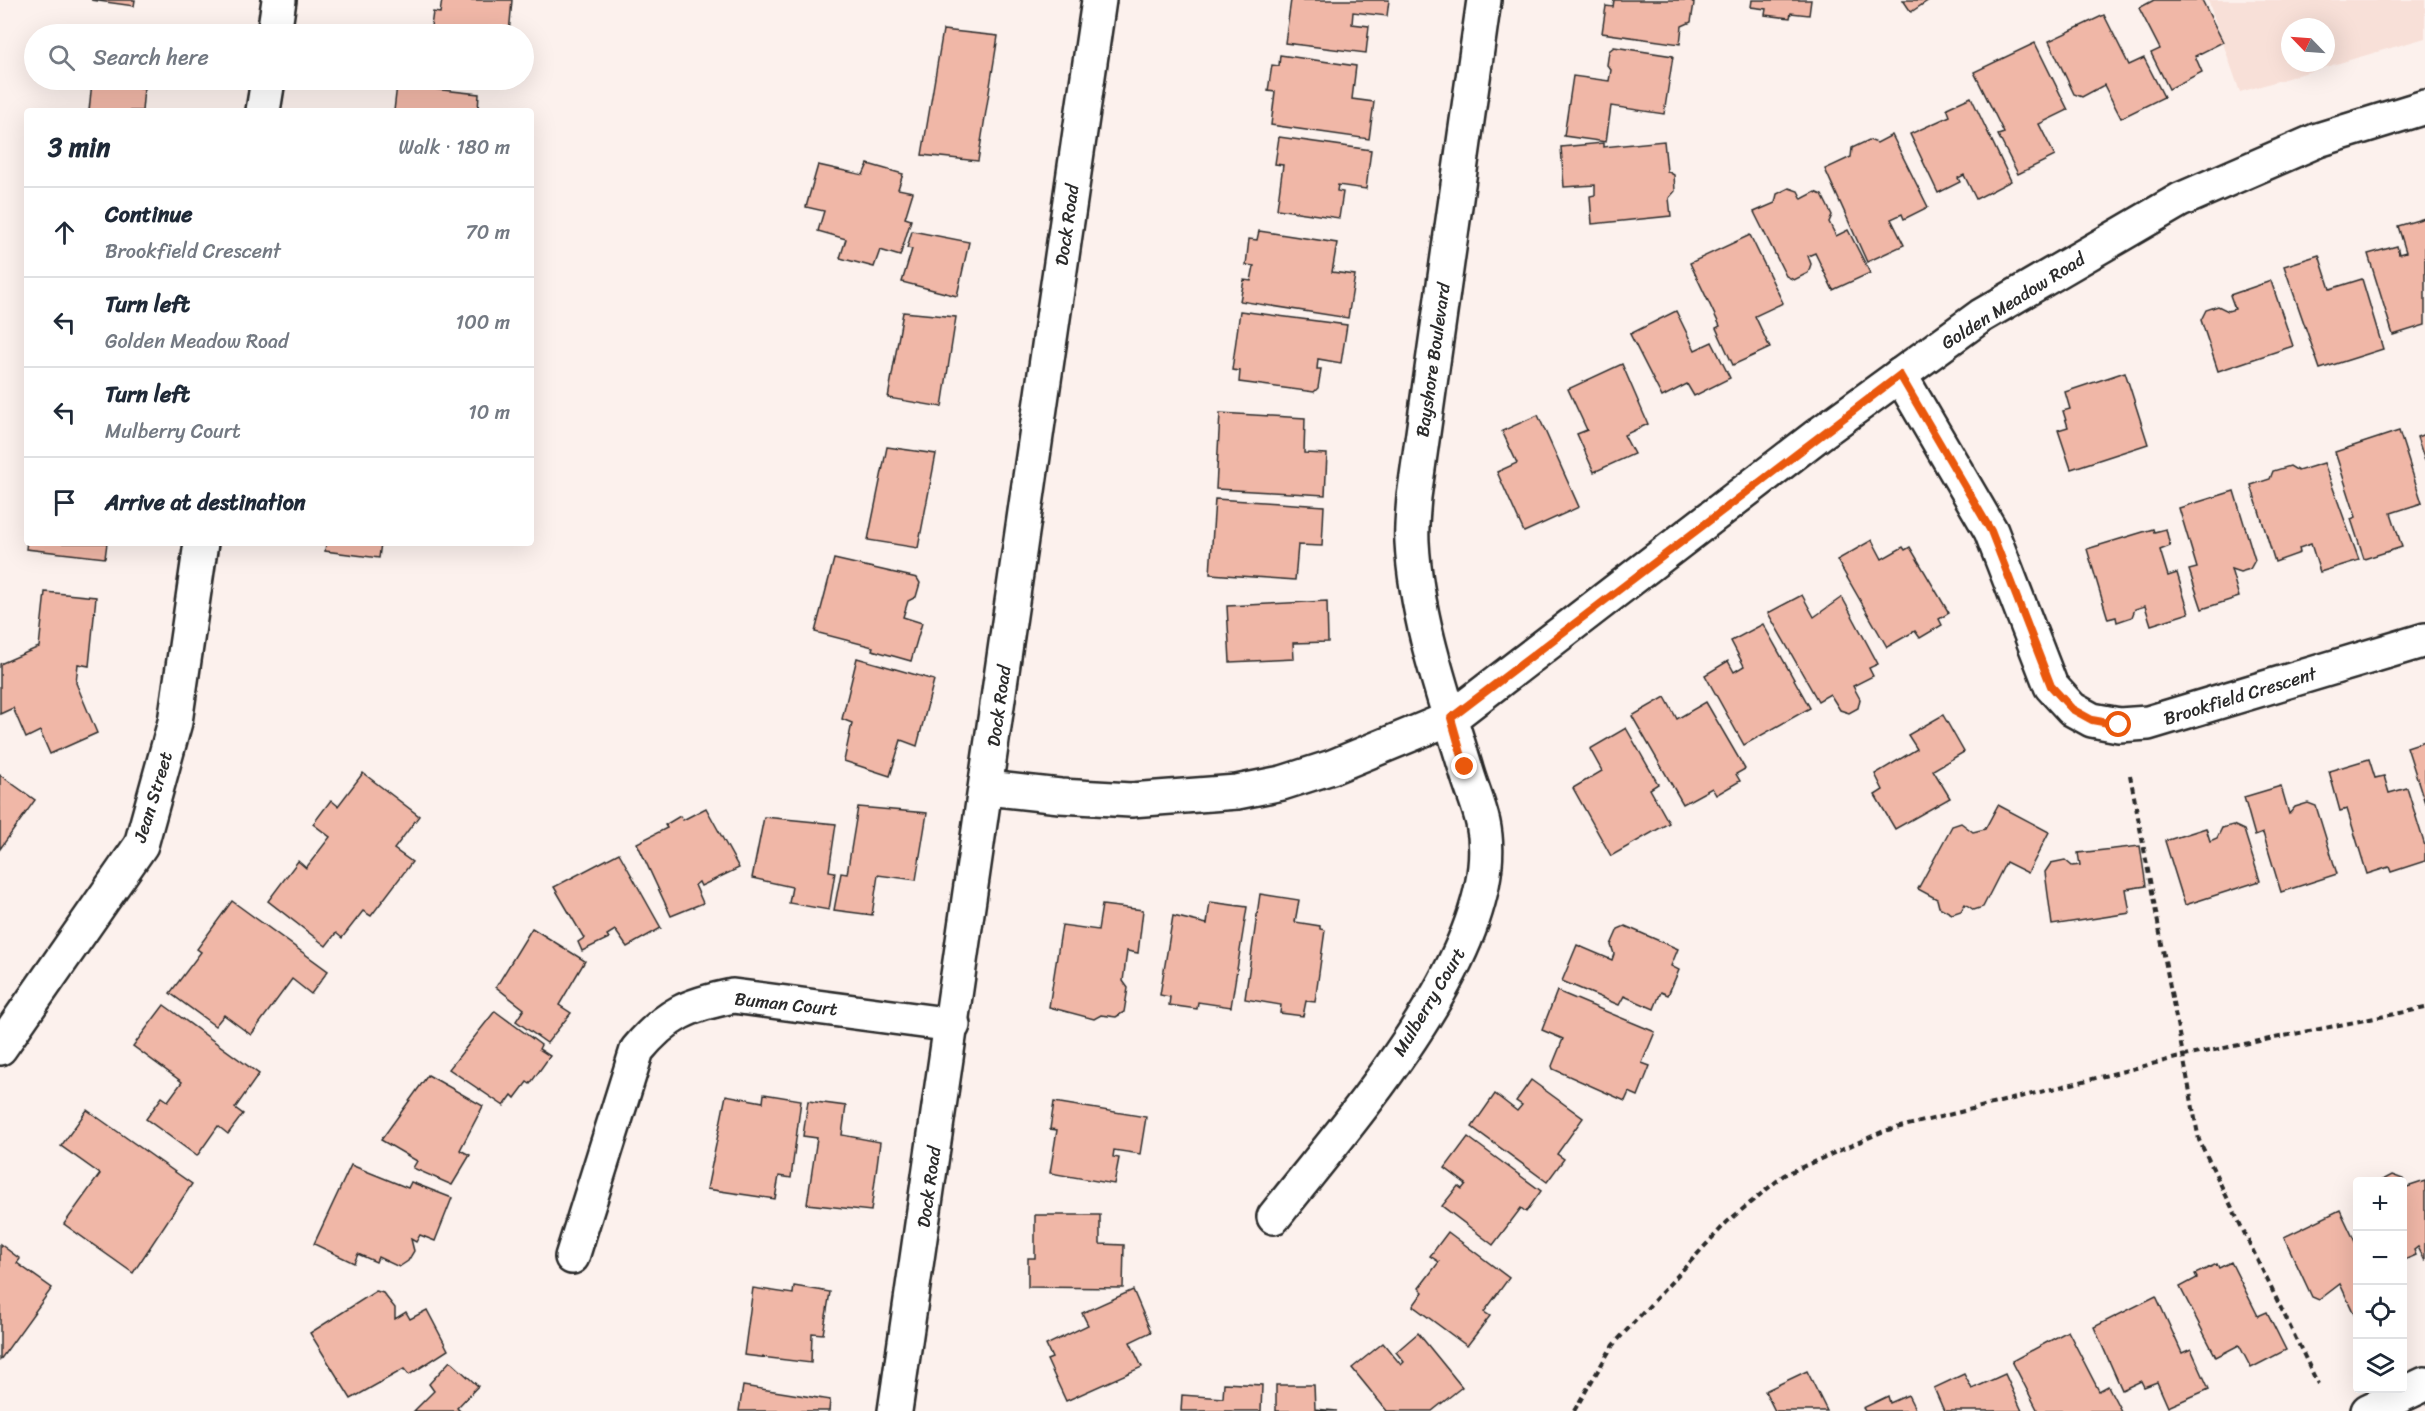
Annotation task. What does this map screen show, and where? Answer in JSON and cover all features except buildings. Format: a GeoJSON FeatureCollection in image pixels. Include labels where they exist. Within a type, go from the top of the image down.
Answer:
{"type":"FeatureCollection","features":[{"type":"Feature","properties":{"kind":"street"},"geometry":{"type":"LineString","coordinates":[[275,24],[279,0]]}},
{"type":"Feature","properties":{"kind":"street","name":"Dock Road"},"geometry":{"type":"LineString","coordinates":[[895,1411],[953,1025],[1099,0]]}},
{"type":"Feature","properties":{"kind":"street","name":"Bayshore Boulevard"},"geometry":{"type":"LineString","coordinates":[[1451,718],[1416,583],[1412,540],[1414,497],[1484,0]]}},
{"type":"Feature","properties":{"kind":"street"},"geometry":{"type":"LineString","coordinates":[[263,108],[266,90]]}},
{"type":"Feature","properties":{"kind":"street","name":"Golden Meadow Road"},"geometry":{"type":"LineString","coordinates":[[987,788],[1060,796],[1131,800],[1237,792],[1282,783],[1332,766],[1451,718],[1900,375],[1982,316],[2180,200],[2318,140],[2425,107]]}},
{"type":"Feature","properties":{"kind":"street","name":"Brookfield Crescent"},"geometry":{"type":"LineString","coordinates":[[1900,375],[1991,531],[2051,686],[2072,709],[2092,720],[2119,725],[2148,723],[2425,640]]}},
{"type":"Feature","properties":{"kind":"street","name":"Jean Street"},"geometry":{"type":"LineString","coordinates":[[0,1048],[141,845],[175,722],[201,546]]}},
{"type":"Feature","properties":{"kind":"street","name":"Mulberry Court"},"geometry":{"type":"LineString","coordinates":[[1274,1216],[1383,1077],[1459,957],[1477,910],[1486,866],[1483,823],[1451,718]]}},
{"type":"Feature","properties":{"kind":"street","name":"Buman Court"},"geometry":{"type":"LineString","coordinates":[[572,1257],[637,1050],[656,1026],[676,1012],[702,1002],[733,996],[953,1025]]}},
{"type":"Feature","properties":{"kind":"street"},"geometry":{"type":"LineString","coordinates":[[2368,1411],[2425,1384]]}},
{"type":"Feature","properties":{"kind":"path"},"geometry":{"type":"LineString","coordinates":[[2130,775],[2199,1140],[2318,1384]]}},
{"type":"Feature","properties":{"kind":"path"},"geometry":{"type":"LineString","coordinates":[[1574,1411],[1621,1337],[1727,1222],[1784,1175],[1884,1131],[2184,1056],[2425,1008]]}},
{"type":"Feature","properties":{"kind":"shaded area"},"geometry":{"type":"Polygon","coordinates":[[[2208,0],[2425,0],[2425,38],[2335,64],[2335,18],[2281,18],[2281,72],[2309,72],[2240,92],[2208,0]]]}},
{"type":"Feature","properties":{"kind":"route"},"geometry":{"type":"LineString","coordinates":[[1465,767],[1451,718],[1818,435],[1900,375],[1991,531],[2051,686],[2072,709],[2092,720],[2119,725]]}}]}
